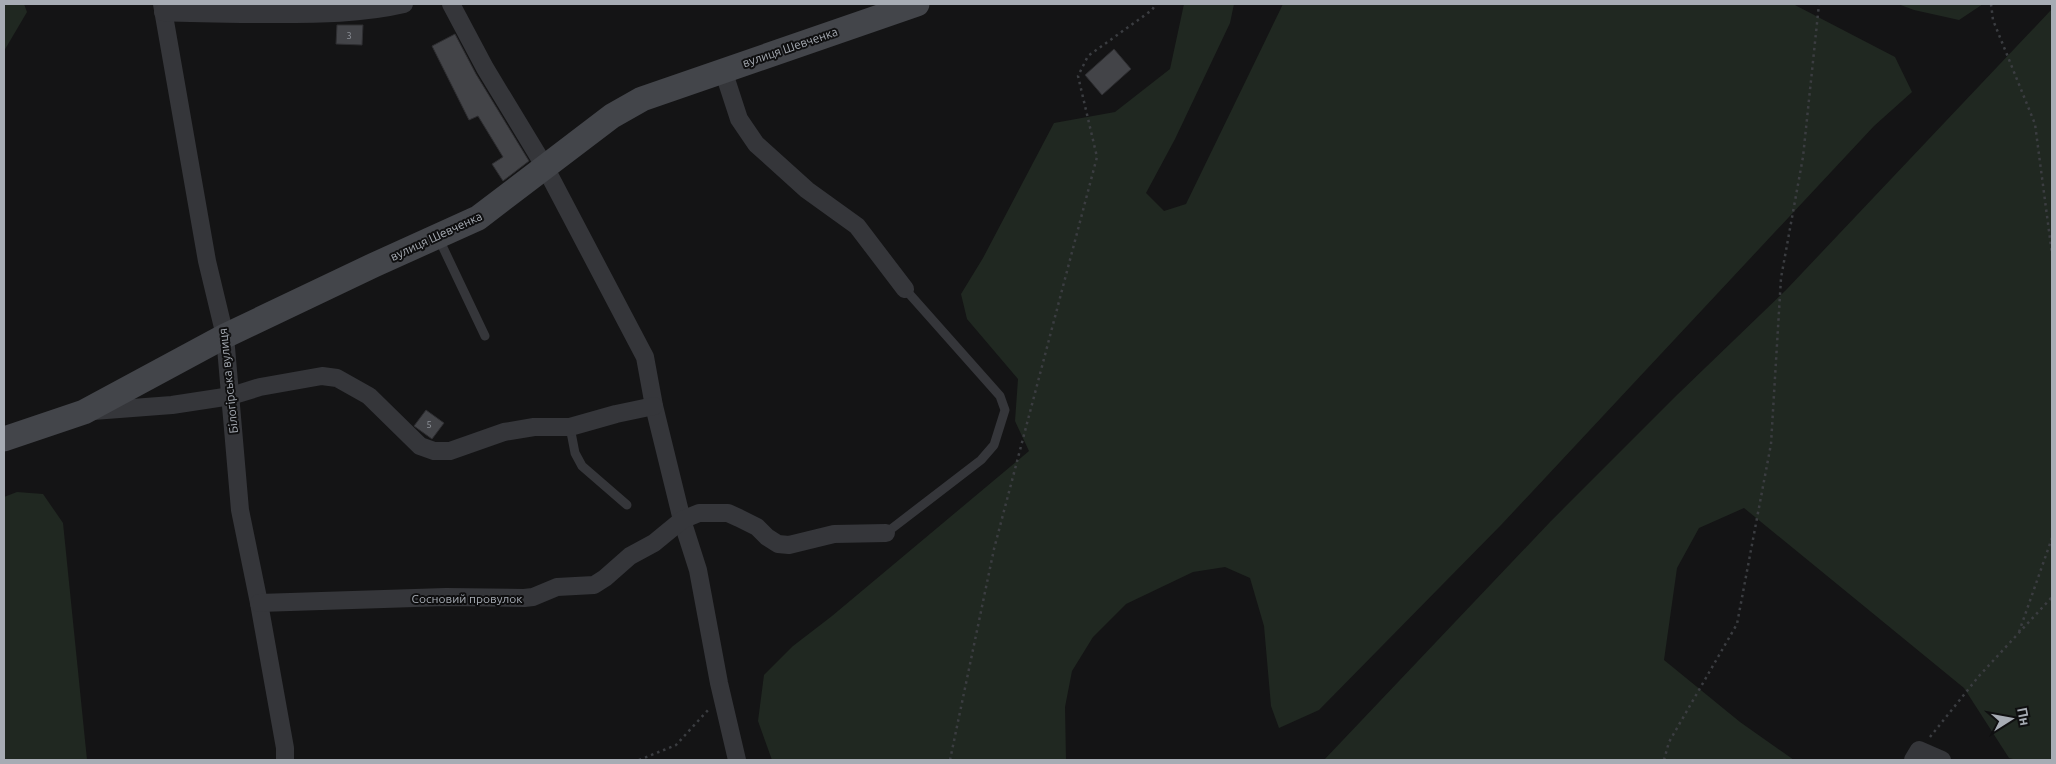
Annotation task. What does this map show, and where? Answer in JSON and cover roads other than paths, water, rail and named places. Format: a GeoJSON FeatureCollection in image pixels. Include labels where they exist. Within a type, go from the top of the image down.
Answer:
{"type":"FeatureCollection","features":[{"type":"Feature","properties":{"kind":"street"},"geometry":{"type":"LineString","coordinates":[[162,8],[198,14],[331,14],[362,12],[404,4]]}},
{"type":"Feature","properties":{"kind":"street"},"geometry":{"type":"LineString","coordinates":[[451,4],[484,68],[545,167],[645,357],[654,406],[682,520],[698,570],[737,760]]}},
{"type":"Feature","properties":{"kind":"street","name":"вулиця Шевченка"},"geometry":{"type":"LineString","coordinates":[[4,439],[84,412],[225,336],[478,218],[612,116],[642,99],[917,4]]}},
{"type":"Feature","properties":{"kind":"street","name":"Білогірська вулиця"},"geometry":{"type":"LineString","coordinates":[[162,8],[207,262],[225,336],[240,510],[259,603],[285,748],[285,760]]}},
{"type":"Feature","properties":{"kind":"street"},"geometry":{"type":"LineString","coordinates":[[723,70],[739,119],[756,144],[808,190],[857,226],[905,289]]}},
{"type":"Feature","properties":{"kind":"street"},"geometry":{"type":"LineString","coordinates":[[84,412],[172,406],[230,396],[260,387],[322,376],[337,378],[369,396],[420,446],[434,451],[450,451],[504,432],[534,427],[570,427],[654,406]]}},
{"type":"Feature","properties":{"kind":"street"},"geometry":{"type":"LineString","coordinates":[[682,520],[698,513],[728,513],[757,527],[778,544],[789,545],[834,534],[886,533]]}},
{"type":"Feature","properties":{"kind":"street","name":"Сосновий провулок"},"geometry":{"type":"LineString","coordinates":[[259,603],[446,597],[533,597],[557,587],[594,585],[630,556],[654,543],[682,520]]}},
{"type":"Feature","properties":{"kind":"street"},"geometry":{"type":"LineString","coordinates":[[1916,755],[1942,760]]}},
{"type":"Feature","properties":{"kind":"lane"},"geometry":{"type":"LineString","coordinates":[[438,237],[485,336]]}},
{"type":"Feature","properties":{"kind":"lane"},"geometry":{"type":"LineString","coordinates":[[886,533],[981,460],[994,445],[1006,410],[1000,396],[905,289]]}},
{"type":"Feature","properties":{"kind":"lane"},"geometry":{"type":"LineString","coordinates":[[570,427],[575,453],[582,466],[627,505]]}}]}
